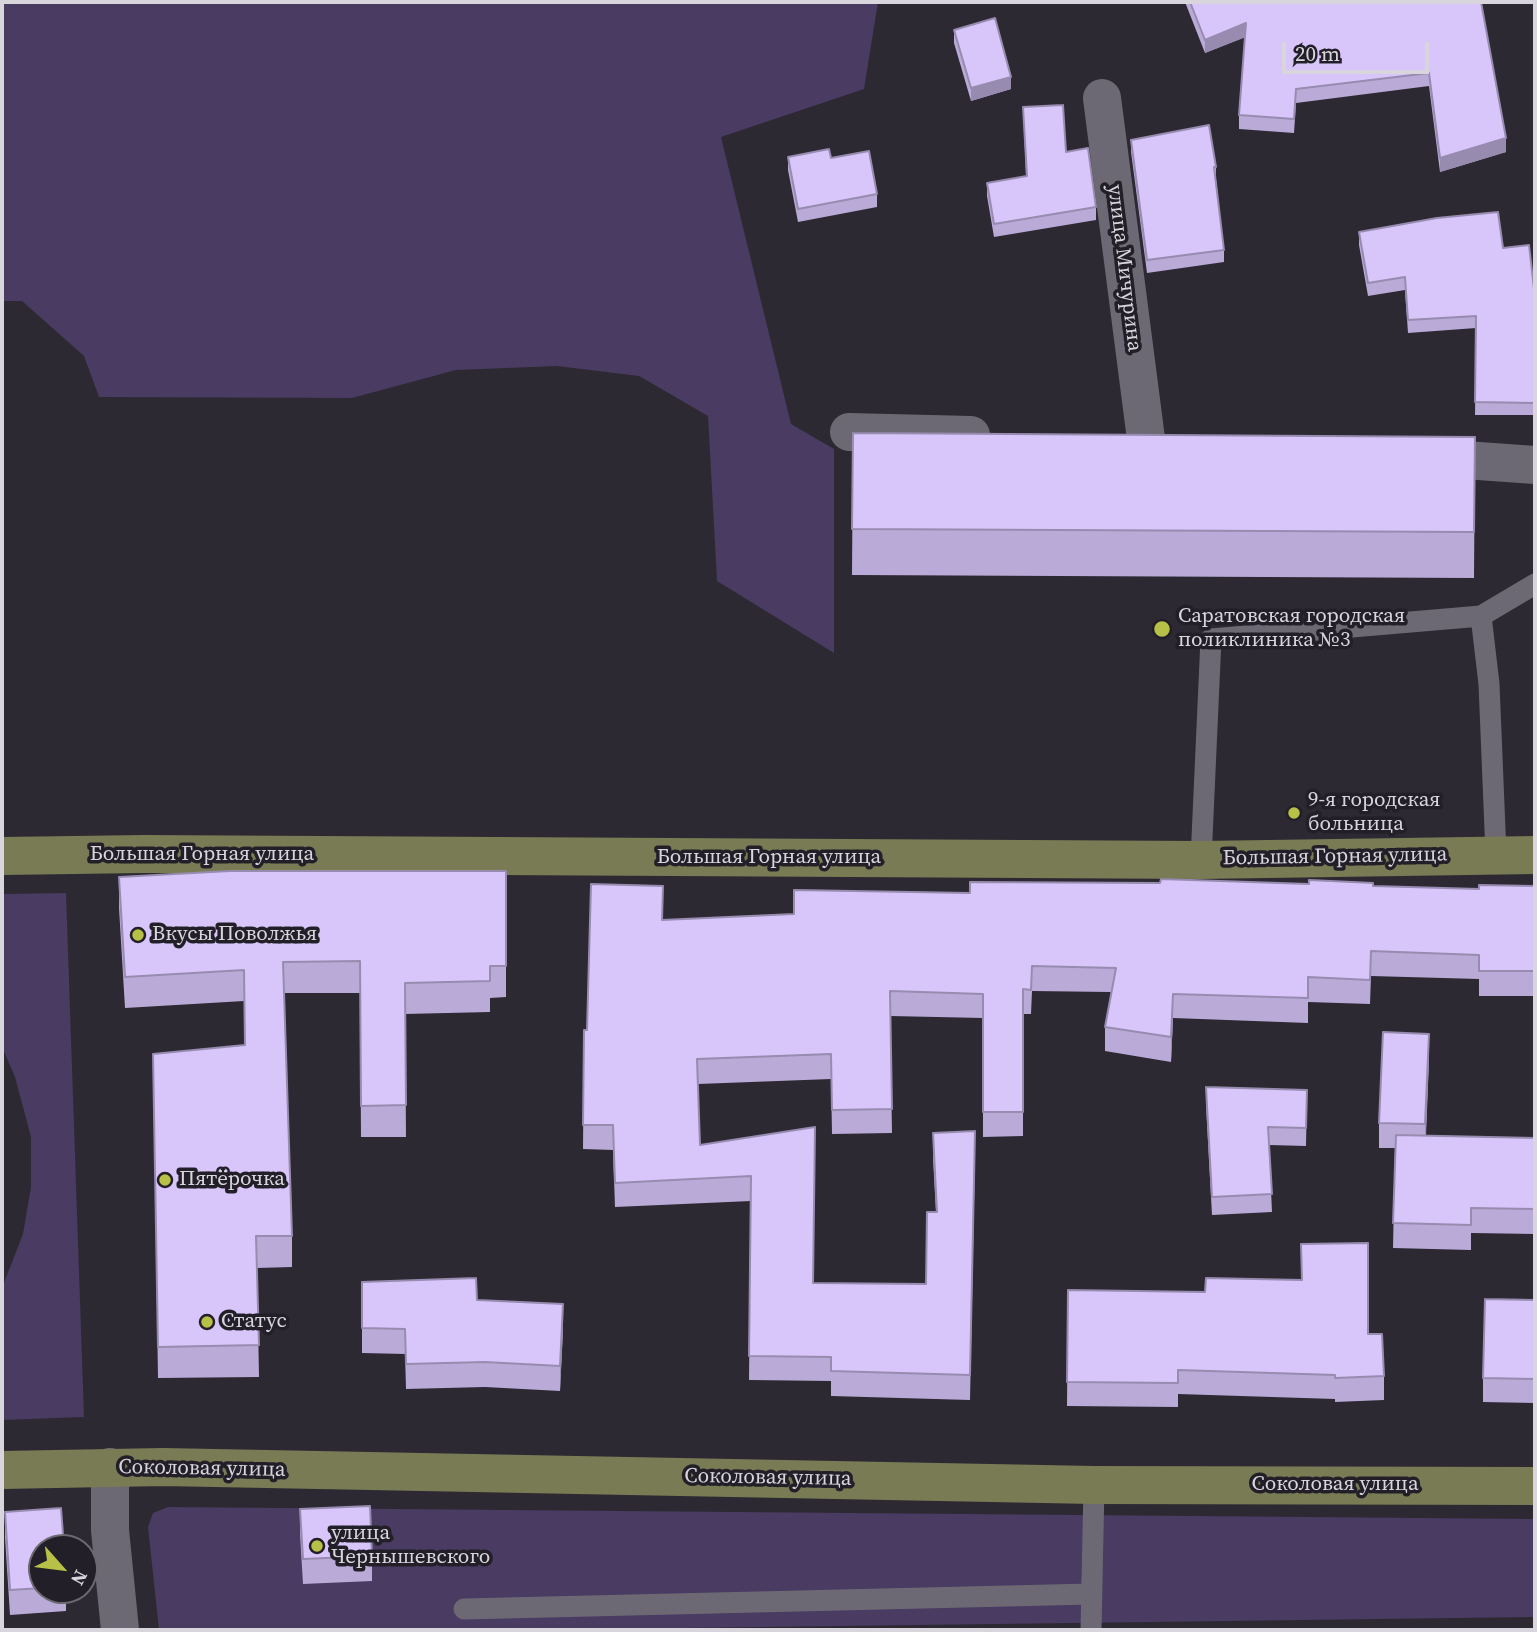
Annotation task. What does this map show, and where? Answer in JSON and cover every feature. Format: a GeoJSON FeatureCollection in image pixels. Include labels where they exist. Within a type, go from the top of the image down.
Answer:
{"type":"FeatureCollection","features":[{"type":"Feature","properties":{"kind":"main road","name":"Большая Горная улица"},"geometry":{"type":"LineString","coordinates":[[2,856],[144,854],[1200,860],[1535,855]]}},
{"type":"Feature","properties":{"kind":"main road","name":"Соколовая улица"},"geometry":{"type":"LineString","coordinates":[[2,1470],[110,1468],[1094,1485],[1535,1486]]}},
{"type":"Feature","properties":{"kind":"street","name":"улица Мичурина"},"geometry":{"type":"LineString","coordinates":[[1101,98],[1159,440],[1105,438]]}},
{"type":"Feature","properties":{"kind":"street"},"geometry":{"type":"LineString","coordinates":[[849,432],[1011,436]]}},
{"type":"Feature","properties":{"kind":"street"},"geometry":{"type":"LineString","coordinates":[[1382,454],[1535,465]]}},
{"type":"Feature","properties":{"kind":"street"},"geometry":{"type":"LineString","coordinates":[[110,1468],[110,1530],[120,1630]]}},
{"type":"Feature","properties":{"kind":"lane"},"geometry":{"type":"LineString","coordinates":[[1200,860],[1211,639],[1481,616],[1535,584]]}},
{"type":"Feature","properties":{"kind":"lane"},"geometry":{"type":"LineString","coordinates":[[1481,616],[1489,684],[1496,854]]}},
{"type":"Feature","properties":{"kind":"lane"},"geometry":{"type":"LineString","coordinates":[[1091,1630],[1094,1485]]}},
{"type":"Feature","properties":{"kind":"lane"},"geometry":{"type":"LineString","coordinates":[[464,1609],[1091,1594]]}},
{"type":"Feature","properties":{"kind":"shaded area"},"geometry":{"type":"Polygon","coordinates":[[[2,2],[878,2],[864,89],[721,137],[791,424],[834,449],[834,653],[717,581],[708,416],[639,376],[557,366],[456,370],[352,398],[99,397],[84,356],[22,301],[2,301],[2,2]]]}},
{"type":"Feature","properties":{"kind":"shaded area"},"geometry":{"type":"Polygon","coordinates":[[[66,893],[84,1417],[2,1420],[2,1288],[23,1234],[31,1187],[31,1137],[15,1077],[2,1047],[2,894],[66,893]]]}},
{"type":"Feature","properties":{"kind":"shaded area"},"geometry":{"type":"Polygon","coordinates":[[[168,1507],[1535,1519],[1535,1617],[534,1630],[159,1630],[148,1527],[153,1513],[168,1507]]]}},
{"type":"Feature","properties":{"kind":"building"},"geometry":{"type":"Polygon","coordinates":[[[1190,2],[1481,2],[1506,138],[1440,158],[1429,73],[1296,89],[1294,119],[1239,115],[1246,23],[1205,40],[1190,2]]]}},
{"type":"Feature","properties":{"kind":"building"},"geometry":{"type":"Polygon","coordinates":[[[995,18],[1011,77],[971,88],[954,30],[995,18]]]}},
{"type":"Feature","properties":{"kind":"building"},"geometry":{"type":"Polygon","coordinates":[[[1063,105],[1066,152],[1088,148],[1096,207],[994,224],[987,183],[1027,176],[1023,107],[1063,105]]]}},
{"type":"Feature","properties":{"kind":"building"},"geometry":{"type":"Polygon","coordinates":[[[1209,125],[1224,250],[1147,260],[1131,140],[1209,125]]]}},
{"type":"Feature","properties":{"kind":"building"},"geometry":{"type":"Polygon","coordinates":[[[829,149],[831,158],[869,151],[877,194],[798,209],[788,157],[829,149]]]}},
{"type":"Feature","properties":{"kind":"building"},"geometry":{"type":"Polygon","coordinates":[[[1498,212],[1503,248],[1529,245],[1535,298],[1535,403],[1475,402],[1476,316],[1408,320],[1405,277],[1368,283],[1359,232],[1437,218],[1498,212]]]}},
{"type":"Feature","properties":{"kind":"building"},"geometry":{"type":"Polygon","coordinates":[[[853,433],[1475,437],[1474,532],[852,529],[853,433]]]}},
{"type":"Feature","properties":{"kind":"building"},"geometry":{"type":"Polygon","coordinates":[[[230,871],[506,871],[506,966],[490,966],[490,981],[405,983],[406,1105],[361,1106],[360,961],[283,962],[292,1236],[256,1236],[259,1345],[158,1347],[153,1054],[245,1045],[244,970],[125,977],[119,877],[230,871]]]}},
{"type":"Feature","properties":{"kind":"building"},"geometry":{"type":"Polygon","coordinates":[[[1161,879],[1309,884],[1309,880],[1373,883],[1373,886],[1479,889],[1479,885],[1535,886],[1535,971],[1479,971],[1479,955],[1371,951],[1370,980],[1308,977],[1308,998],[1173,994],[1171,1037],[1105,1027],[1116,968],[1032,966],[1031,990],[1023,989],[1023,1112],[983,1112],[983,994],[890,991],[892,1109],[832,1110],[831,1054],[697,1059],[700,1145],[815,1127],[813,1283],[926,1284],[927,1212],[937,1212],[933,1133],[975,1131],[970,1375],[831,1371],[831,1357],[749,1356],[751,1176],[615,1183],[613,1125],[583,1125],[584,1030],[587,1030],[591,884],[663,886],[662,920],[794,914],[794,890],[970,893],[970,882],[1160,883],[1161,879]]]}},
{"type":"Feature","properties":{"kind":"building"},"geometry":{"type":"Polygon","coordinates":[[[1383,1032],[1429,1034],[1425,1124],[1379,1123],[1383,1032]]]}},
{"type":"Feature","properties":{"kind":"building"},"geometry":{"type":"Polygon","coordinates":[[[1206,1087],[1307,1090],[1306,1128],[1268,1127],[1272,1194],[1212,1197],[1206,1087]]]}},
{"type":"Feature","properties":{"kind":"building"},"geometry":{"type":"Polygon","coordinates":[[[1396,1135],[1535,1138],[1535,1209],[1471,1208],[1471,1225],[1393,1223],[1396,1135]]]}},
{"type":"Feature","properties":{"kind":"building"},"geometry":{"type":"Polygon","coordinates":[[[1368,1243],[1368,1334],[1382,1334],[1384,1376],[1335,1378],[1335,1375],[1178,1370],[1178,1383],[1067,1382],[1068,1290],[1205,1292],[1206,1278],[1302,1280],[1301,1244],[1368,1243]]]}},
{"type":"Feature","properties":{"kind":"building"},"geometry":{"type":"Polygon","coordinates":[[[476,1278],[477,1300],[563,1304],[560,1366],[485,1362],[406,1364],[405,1329],[362,1328],[362,1282],[476,1278]]]}},
{"type":"Feature","properties":{"kind":"building"},"geometry":{"type":"Polygon","coordinates":[[[1485,1299],[1535,1300],[1535,1379],[1483,1378],[1485,1299]]]}},
{"type":"Feature","properties":{"kind":"building"},"geometry":{"type":"Polygon","coordinates":[[[370,1506],[372,1556],[303,1559],[300,1509],[370,1506]]]}},
{"type":"Feature","properties":{"kind":"building"},"geometry":{"type":"Polygon","coordinates":[[[61,1508],[63,1534],[28,1534],[28,1589],[10,1590],[5,1512],[61,1508]]]}},
{"type":"Feature","properties":{"kind":"place","name":"Саратовская городская поликлиника №3"},"geometry":{"type":"Point","coordinates":[1162,629]}},
{"type":"Feature","properties":{"kind":"place","name":"9-я городская больница"},"geometry":{"type":"Point","coordinates":[1294,813]}},
{"type":"Feature","properties":{"kind":"place","name":"Вкусы Поволжья"},"geometry":{"type":"Point","coordinates":[138,935]}},
{"type":"Feature","properties":{"kind":"place","name":"Пятёрочка"},"geometry":{"type":"Point","coordinates":[165,1180]}},
{"type":"Feature","properties":{"kind":"place","name":"Статус"},"geometry":{"type":"Point","coordinates":[207,1322]}},
{"type":"Feature","properties":{"kind":"place","name":"улица Чернышевского"},"geometry":{"type":"Point","coordinates":[317,1546]}}]}
